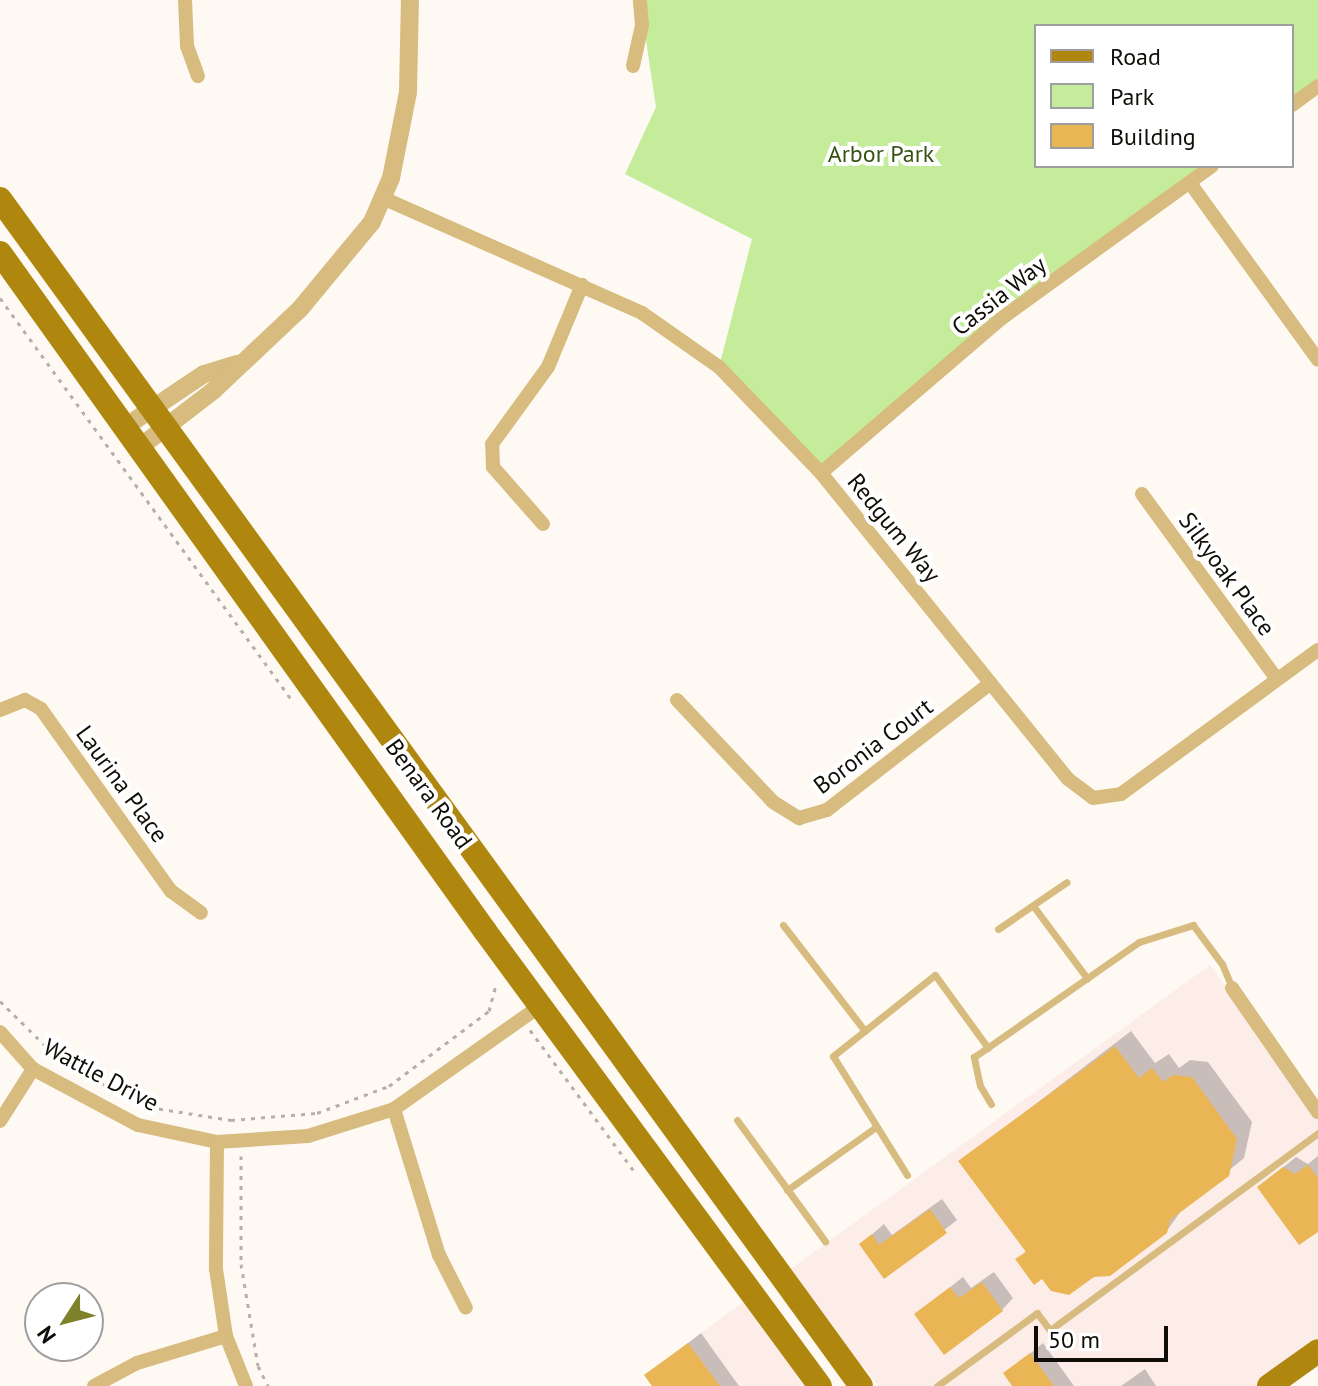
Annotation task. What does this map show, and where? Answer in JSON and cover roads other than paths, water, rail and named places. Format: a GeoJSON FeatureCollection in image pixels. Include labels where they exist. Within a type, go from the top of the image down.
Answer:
{"type":"FeatureCollection","features":[{"type":"Feature","properties":{"kind":"main road","name":"Benara Road"},"geometry":{"type":"LineString","coordinates":[[0,199],[774,1269],[779,1330],[820,1386]]}},
{"type":"Feature","properties":{"kind":"main road","name":"Benara Road"},"geometry":{"type":"LineString","coordinates":[[0,253],[540,1006],[748,1287],[806,1311],[861,1386]]}},
{"type":"Feature","properties":{"kind":"main road"},"geometry":{"type":"LineString","coordinates":[[329,710],[354,691]]}},
{"type":"Feature","properties":{"kind":"main road"},"geometry":{"type":"LineString","coordinates":[[540,1006],[568,986]]}},
{"type":"Feature","properties":{"kind":"main road"},"geometry":{"type":"LineString","coordinates":[[823,1335],[865,1368],[878,1386]]}},
{"type":"Feature","properties":{"kind":"main road"},"geometry":{"type":"LineString","coordinates":[[1269,1386],[1309,1357]]}},
{"type":"Feature","properties":{"kind":"street"},"geometry":{"type":"LineString","coordinates":[[185,0],[187,46],[198,76]]}},
{"type":"Feature","properties":{"kind":"street"},"geometry":{"type":"LineString","coordinates":[[132,437],[165,429],[214,390],[237,363],[323,286],[385,199],[412,65],[410,0]]}},
{"type":"Feature","properties":{"kind":"street"},"geometry":{"type":"LineString","coordinates":[[633,66],[642,25],[640,0]]}},
{"type":"Feature","properties":{"kind":"street"},"geometry":{"type":"LineString","coordinates":[[1294,104],[1318,86]]}},
{"type":"Feature","properties":{"kind":"street","name":"Cassia Way"},"geometry":{"type":"LineString","coordinates":[[821,473],[1002,318],[1209,168]]}},
{"type":"Feature","properties":{"kind":"street"},"geometry":{"type":"LineString","coordinates":[[1190,183],[1318,360]]}},
{"type":"Feature","properties":{"kind":"street","name":"Redgum Way"},"geometry":{"type":"LineString","coordinates":[[385,199],[642,313],[704,355],[759,403],[821,473],[1079,791],[1109,799],[1318,650]]}},
{"type":"Feature","properties":{"kind":"street"},"geometry":{"type":"LineString","coordinates":[[543,524],[493,467],[492,444],[548,367],[582,285]]}},
{"type":"Feature","properties":{"kind":"street"},"geometry":{"type":"LineString","coordinates":[[132,437],[150,409],[204,374],[237,363]]}},
{"type":"Feature","properties":{"kind":"street","name":"Silkyoak Place"},"geometry":{"type":"LineString","coordinates":[[1142,494],[1277,679]]}},
{"type":"Feature","properties":{"kind":"street","name":"Boronia Court"},"geometry":{"type":"LineString","coordinates":[[677,700],[785,813],[807,817],[827,810],[991,683]]}},
{"type":"Feature","properties":{"kind":"street","name":"Laurina Place"},"geometry":{"type":"LineString","coordinates":[[0,710],[25,700],[41,709],[171,891],[201,913]]}},
{"type":"Feature","properties":{"kind":"street"},"geometry":{"type":"LineString","coordinates":[[1232,988],[1242,1010],[1313,1095],[1318,1112]]}},
{"type":"Feature","properties":{"kind":"street","name":"Wattle Drive"},"geometry":{"type":"LineString","coordinates":[[0,1032],[33,1069],[138,1125],[217,1142],[241,1141],[308,1136],[394,1109],[540,1006]]}},
{"type":"Feature","properties":{"kind":"street"},"geometry":{"type":"LineString","coordinates":[[0,1121],[33,1069]]}},
{"type":"Feature","properties":{"kind":"street"},"geometry":{"type":"LineString","coordinates":[[394,1109],[439,1255],[466,1308]]}},
{"type":"Feature","properties":{"kind":"street"},"geometry":{"type":"LineString","coordinates":[[217,1142],[216,1269],[226,1336],[246,1386]]}},
{"type":"Feature","properties":{"kind":"street"},"geometry":{"type":"LineString","coordinates":[[94,1386],[137,1363],[226,1336]]}},
{"type":"Feature","properties":{"kind":"street"},"geometry":{"type":"LineString","coordinates":[[1288,1386],[1309,1357]]}},
{"type":"Feature","properties":{"kind":"lane"},"geometry":{"type":"LineString","coordinates":[[998,929],[1067,882]]}},
{"type":"Feature","properties":{"kind":"lane"},"geometry":{"type":"LineString","coordinates":[[1034,907],[1087,978]]}},
{"type":"Feature","properties":{"kind":"lane"},"geometry":{"type":"LineString","coordinates":[[783,925],[865,1031]]}},
{"type":"Feature","properties":{"kind":"lane"},"geometry":{"type":"LineString","coordinates":[[991,1104],[980,1086],[974,1057],[1139,942],[1193,925],[1222,964],[1232,988]]}},
{"type":"Feature","properties":{"kind":"lane"},"geometry":{"type":"LineString","coordinates":[[907,1175],[833,1056],[935,975],[988,1048]]}},
{"type":"Feature","properties":{"kind":"lane"},"geometry":{"type":"LineString","coordinates":[[737,1120],[825,1241]]}},
{"type":"Feature","properties":{"kind":"lane"},"geometry":{"type":"LineString","coordinates":[[787,1190],[876,1127]]}},
{"type":"Feature","properties":{"kind":"lane"},"geometry":{"type":"LineString","coordinates":[[937,1386],[1037,1313],[1050,1330],[1318,1133]]}},
{"type":"Feature","properties":{"kind":"park label","name":"Arbor Park"},"geometry":{"type":"Point","coordinates":[881,154]}}]}
